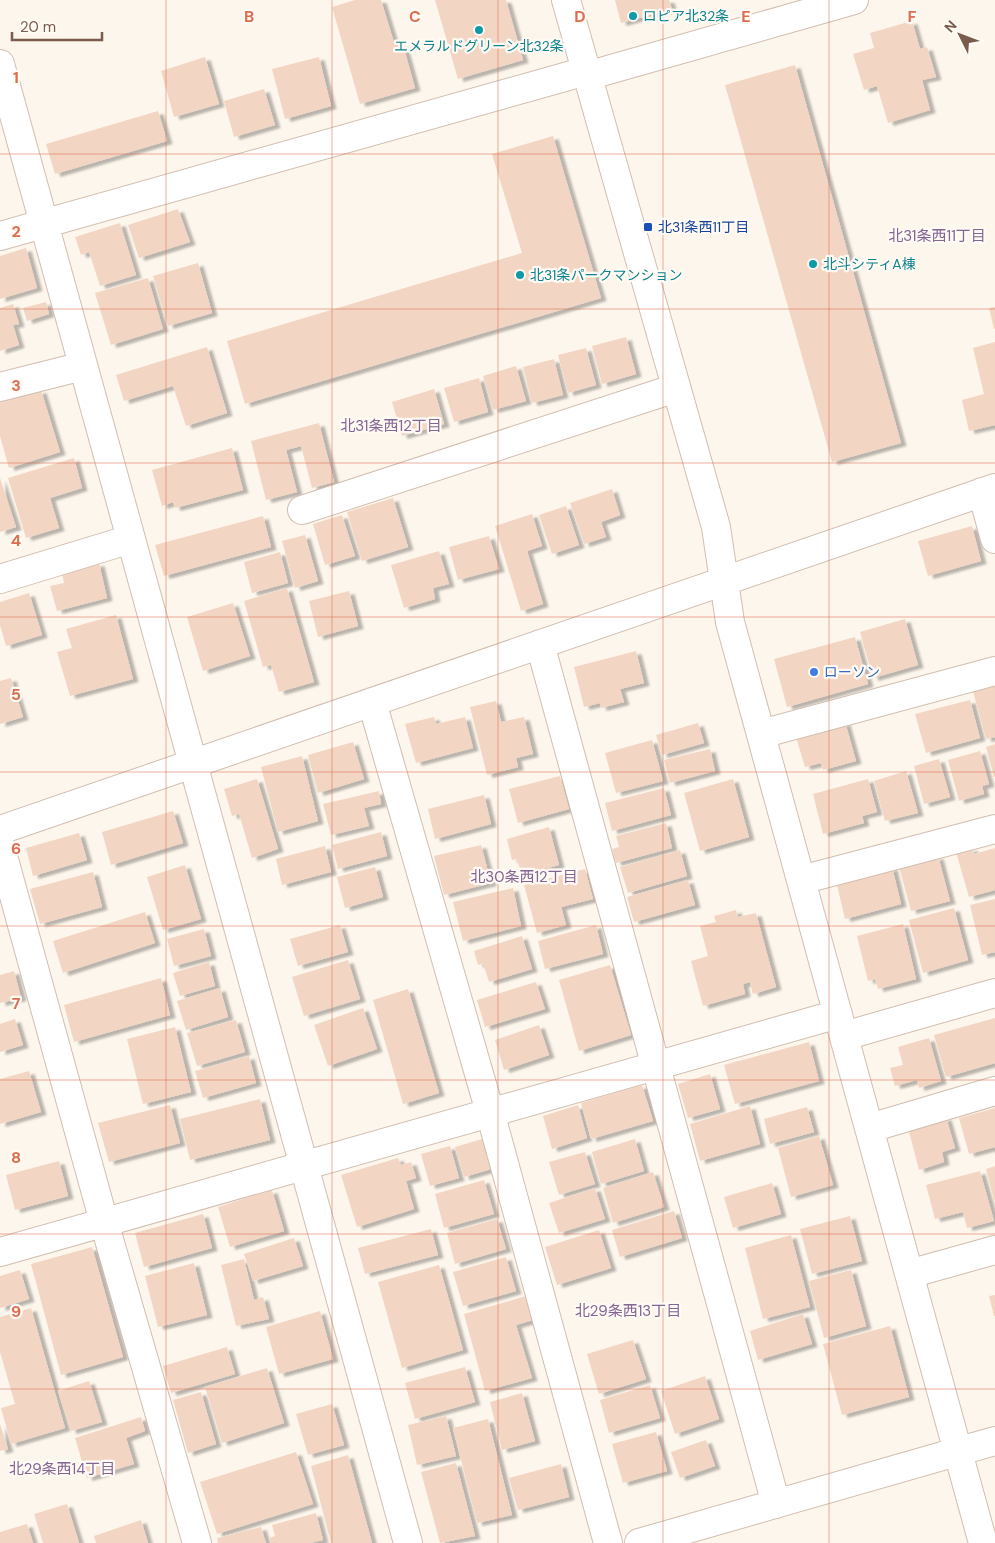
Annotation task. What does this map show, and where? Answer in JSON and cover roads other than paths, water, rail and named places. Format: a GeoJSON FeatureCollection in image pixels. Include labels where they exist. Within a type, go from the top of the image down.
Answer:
{"type":"FeatureCollection","features":[{"type":"Feature","properties":{"kind":"street"},"geometry":{"type":"LineString","coordinates":[[566,0],[716,528],[730,622],[984,1543]]}},
{"type":"Feature","properties":{"kind":"street"},"geometry":{"type":"LineString","coordinates":[[0,236],[854,0]]}},
{"type":"Feature","properties":{"kind":"street"},"geometry":{"type":"LineString","coordinates":[[0,64],[408,1543]]}},
{"type":"Feature","properties":{"kind":"street"},"geometry":{"type":"LineString","coordinates":[[0,387],[83,366]]}},
{"type":"Feature","properties":{"kind":"street"},"geometry":{"type":"LineString","coordinates":[[302,510],[676,388]]}},
{"type":"Feature","properties":{"kind":"street"},"geometry":{"type":"LineString","coordinates":[[0,830],[989,490],[995,539]]}},
{"type":"Feature","properties":{"kind":"street"},"geometry":{"type":"LineString","coordinates":[[0,579],[131,540]]}},
{"type":"Feature","properties":{"kind":"street"},"geometry":{"type":"LineString","coordinates":[[540,644],[776,1504]]}},
{"type":"Feature","properties":{"kind":"street"},"geometry":{"type":"LineString","coordinates":[[761,734],[995,671]]}},
{"type":"Feature","properties":{"kind":"street"},"geometry":{"type":"LineString","coordinates":[[372,702],[490,1112],[608,1543]]}},
{"type":"Feature","properties":{"kind":"street"},"geometry":{"type":"LineString","coordinates":[[801,880],[995,829]]}},
{"type":"Feature","properties":{"kind":"street"},"geometry":{"type":"LineString","coordinates":[[0,845],[104,1222],[197,1543]]}},
{"type":"Feature","properties":{"kind":"street"},"geometry":{"type":"LineString","coordinates":[[0,1252],[655,1066],[995,993]]}},
{"type":"Feature","properties":{"kind":"street"},"geometry":{"type":"LineString","coordinates":[[870,1128],[995,1091]]}},
{"type":"Feature","properties":{"kind":"street"},"geometry":{"type":"LineString","coordinates":[[910,1274],[995,1250]]}},
{"type":"Feature","properties":{"kind":"street"},"geometry":{"type":"LineString","coordinates":[[646,1542],[995,1441]]}},
{"type":"Feature","properties":{"kind":"place","name":"ロピア北32条"},"geometry":{"type":"Point","coordinates":[633,16]}},
{"type":"Feature","properties":{"kind":"place","name":"エメラルドグリーン北32条"},"geometry":{"type":"Point","coordinates":[479,30]}},
{"type":"Feature","properties":{"kind":"place","name":"北31条西11丁目"},"geometry":{"type":"Point","coordinates":[648,227]}},
{"type":"Feature","properties":{"kind":"place","name":"北斗シティA棟"},"geometry":{"type":"Point","coordinates":[813,264]}},
{"type":"Feature","properties":{"kind":"place","name":"北31条パークマンション"},"geometry":{"type":"Point","coordinates":[520,275]}},
{"type":"Feature","properties":{"kind":"place","name":"ローソン"},"geometry":{"type":"Point","coordinates":[814,672]}},
{"type":"Feature","properties":{"kind":"district","name":"北31条西11丁目"},"geometry":{"type":"Point","coordinates":[937,236]}},
{"type":"Feature","properties":{"kind":"district","name":"北31条西12丁目"},"geometry":{"type":"Point","coordinates":[391,426]}},
{"type":"Feature","properties":{"kind":"district","name":"北30条西12丁目"},"geometry":{"type":"Point","coordinates":[524,877]}},
{"type":"Feature","properties":{"kind":"district","name":"北29条西13丁目"},"geometry":{"type":"Point","coordinates":[628,1311]}},
{"type":"Feature","properties":{"kind":"district","name":"北29条西14丁目"},"geometry":{"type":"Point","coordinates":[62,1469]}}]}
